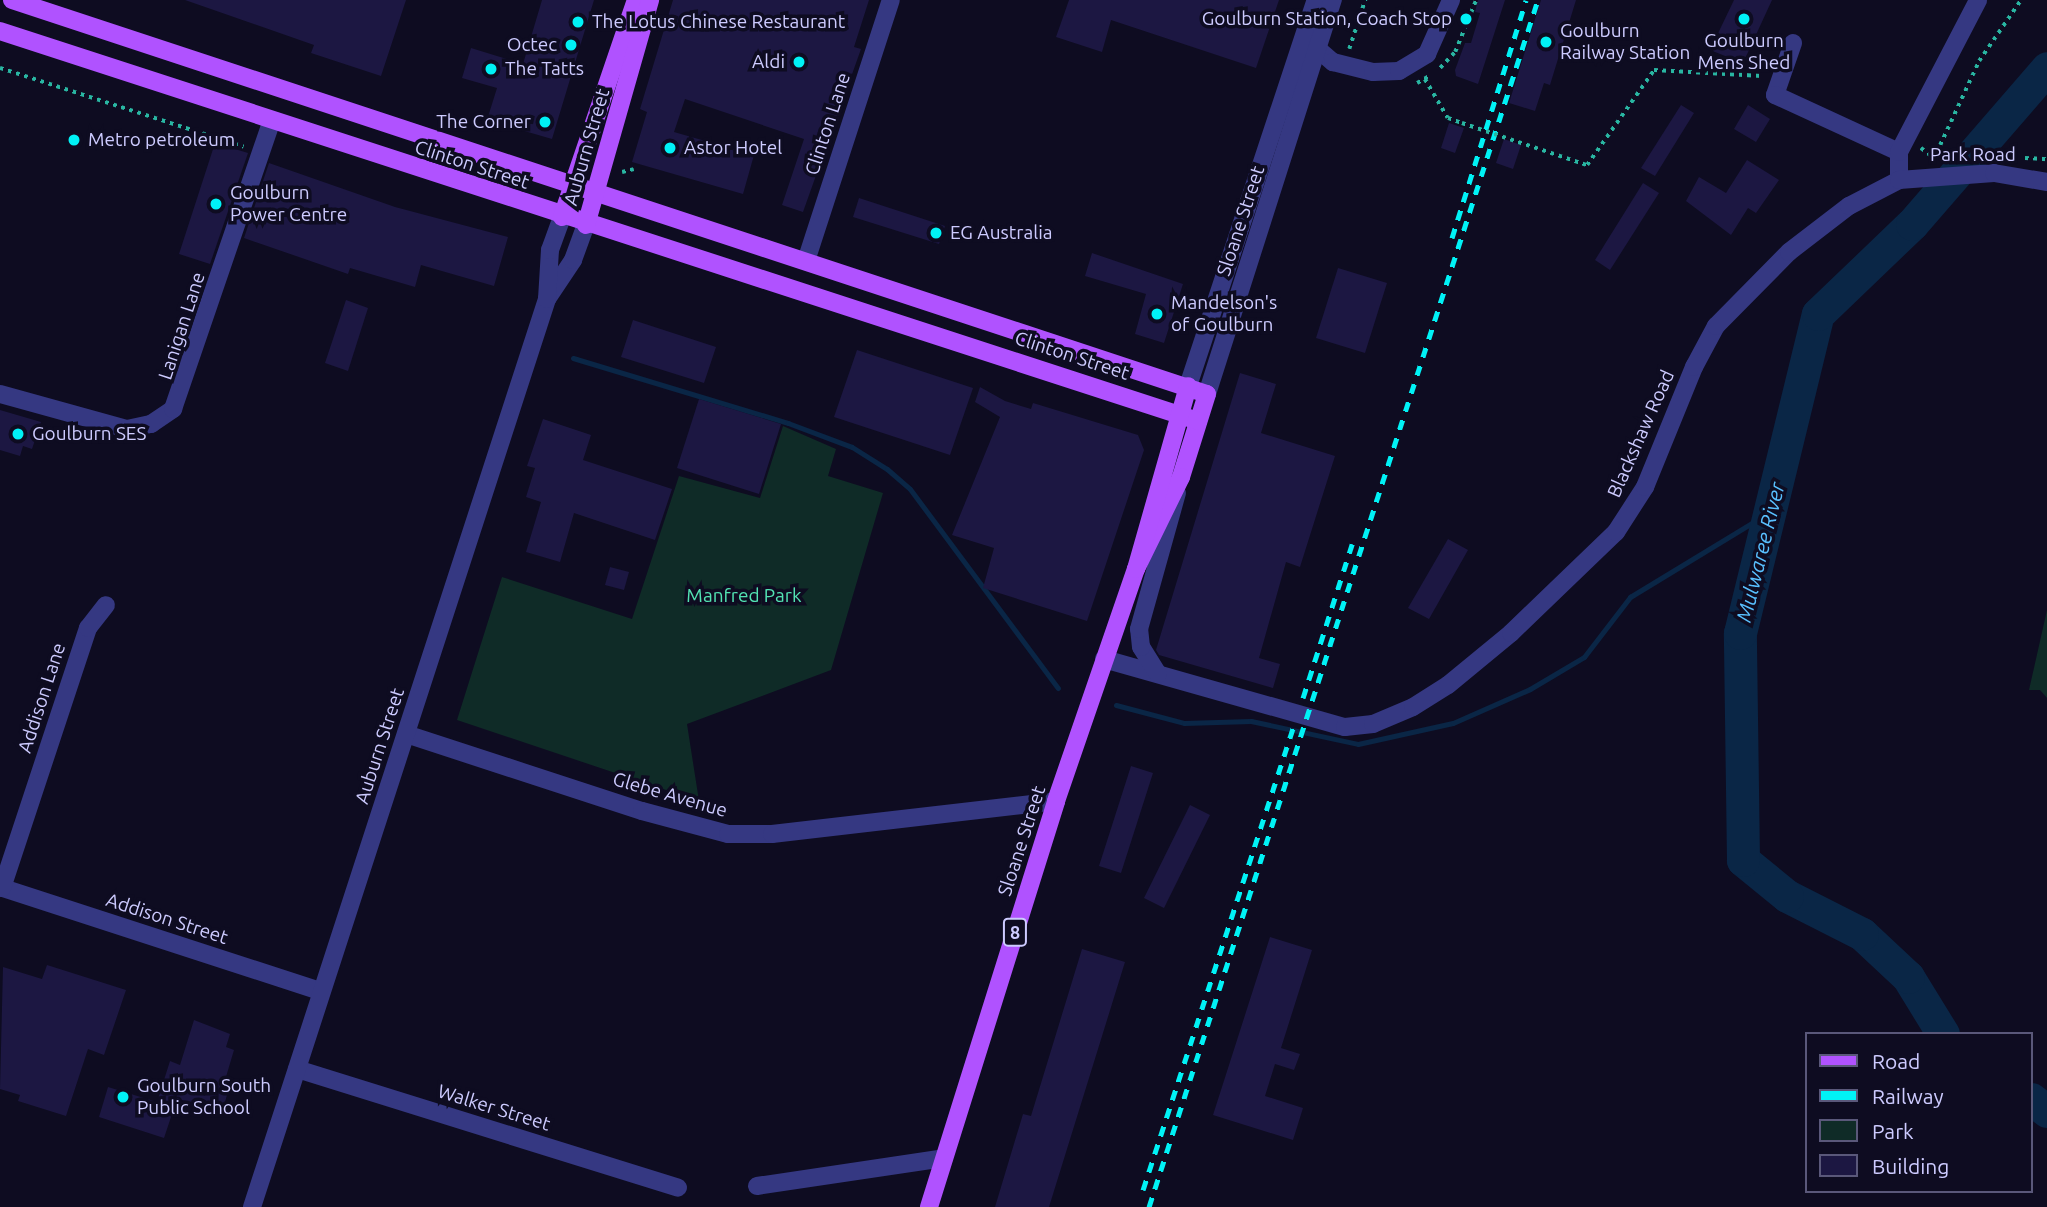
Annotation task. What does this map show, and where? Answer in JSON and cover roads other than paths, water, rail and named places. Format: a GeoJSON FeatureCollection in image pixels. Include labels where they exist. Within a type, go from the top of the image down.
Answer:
{"type":"FeatureCollection","features":[{"type":"Feature","properties":{"kind":"main road","name":"Clinton Street"},"geometry":{"type":"LineString","coordinates":[[12,0],[1207,394]]}},
{"type":"Feature","properties":{"kind":"main road","name":"Auburn Street"},"geometry":{"type":"LineString","coordinates":[[562,217],[636,0]]}},
{"type":"Feature","properties":{"kind":"main road","name":"Auburn Street"},"geometry":{"type":"LineString","coordinates":[[586,225],[650,0]]}},
{"type":"Feature","properties":{"kind":"main road","name":"Clinton Street"},"geometry":{"type":"LineString","coordinates":[[0,31],[586,225],[933,332],[1198,421]]}},
{"type":"Feature","properties":{"kind":"main road"},"geometry":{"type":"LineString","coordinates":[[933,332],[942,306]]}},
{"type":"Feature","properties":{"kind":"main road","name":"Sloane Street"},"geometry":{"type":"LineString","coordinates":[[929,1207],[1056,801],[1136,569],[1178,413],[1188,386]]}},
{"type":"Feature","properties":{"kind":"main road","name":"Sloane Street"},"geometry":{"type":"LineString","coordinates":[[1136,569],[1181,477],[1207,394]]}},
{"type":"Feature","properties":{"kind":"street","name":"Clinton Lane"},"geometry":{"type":"LineString","coordinates":[[806,261],[891,0]]}},
{"type":"Feature","properties":{"kind":"street","name":"Sloane Street"},"geometry":{"type":"LineString","coordinates":[[1188,386],[1316,0]]}},
{"type":"Feature","properties":{"kind":"street","name":"Sloane Street"},"geometry":{"type":"LineString","coordinates":[[1207,394],[1333,0]]}},
{"type":"Feature","properties":{"kind":"street"},"geometry":{"type":"LineString","coordinates":[[1308,27],[1317,53],[1338,64],[1385,74],[1417,63],[1435,43],[1451,0]]}},
{"type":"Feature","properties":{"kind":"street"},"geometry":{"type":"LineString","coordinates":[[1899,180],[1899,152],[1978,0]]}},
{"type":"Feature","properties":{"kind":"street"},"geometry":{"type":"LineString","coordinates":[[1793,43],[1775,95],[1899,152]]}},
{"type":"Feature","properties":{"kind":"street"},"geometry":{"type":"LineString","coordinates":[[1309,79],[1320,68],[1338,64]]}},
{"type":"Feature","properties":{"kind":"street","name":"Lanigan Lane"},"geometry":{"type":"LineString","coordinates":[[0,394],[127,429],[151,424],[173,409],[271,122]]}},
{"type":"Feature","properties":{"kind":"street","name":"Park Road"},"geometry":{"type":"LineString","coordinates":[[1899,180],[1937,167],[2047,182]]}},
{"type":"Feature","properties":{"kind":"street","name":"Blackshaw Road"},"geometry":{"type":"LineString","coordinates":[[1104,659],[1345,727],[1373,724],[1431,697],[1511,633],[1616,532],[1645,487],[1704,346],[1730,308],[1789,252],[1849,206],[1899,180]]}},
{"type":"Feature","properties":{"kind":"street","name":"Auburn Street"},"geometry":{"type":"LineString","coordinates":[[252,1207],[547,299],[550,250],[562,217]]}},
{"type":"Feature","properties":{"kind":"street","name":"Auburn Street"},"geometry":{"type":"LineString","coordinates":[[547,299],[573,260],[586,225]]}},
{"type":"Feature","properties":{"kind":"street"},"geometry":{"type":"LineString","coordinates":[[1158,674],[1141,647],[1139,629],[1181,477]]}},
{"type":"Feature","properties":{"kind":"street","name":"Addison Lane"},"geometry":{"type":"LineString","coordinates":[[1,888],[88,628],[106,605]]}},
{"type":"Feature","properties":{"kind":"street","name":"Glebe Avenue"},"geometry":{"type":"LineString","coordinates":[[406,734],[642,811],[728,834],[772,834],[1056,801]]}},
{"type":"Feature","properties":{"kind":"street","name":"Addison Street"},"geometry":{"type":"LineString","coordinates":[[1,888],[320,991]]}},
{"type":"Feature","properties":{"kind":"street","name":"Walker Street"},"geometry":{"type":"LineString","coordinates":[[297,1069],[678,1188]]}},
{"type":"Feature","properties":{"kind":"street"},"geometry":{"type":"LineString","coordinates":[[757,1186],[944,1158]]}},
{"type":"Feature","properties":{"kind":"waterway","name":"Mulwaree River"},"geometry":{"type":"LineString","coordinates":[[1942,1032],[1908,977],[1862,934],[1787,896],[1743,860],[1740,633],[1818,314],[1912,224],[2047,68]]}},
{"type":"Feature","properties":{"kind":"waterway"},"geometry":{"type":"LineString","coordinates":[[573,358],[788,423],[852,447],[887,469],[910,489],[1058,688]]}},
{"type":"Feature","properties":{"kind":"waterway"},"geometry":{"type":"LineString","coordinates":[[1116,705],[1184,723],[1251,721],[1358,744],[1453,723],[1530,689],[1584,657],[1630,597],[1768,513]]}},
{"type":"Feature","properties":{"kind":"waterway","name":"Mulwaree River"},"geometry":{"type":"LineString","coordinates":[[2033,1100],[2047,1111]]}},
{"type":"Feature","properties":{"kind":"railway"},"geometry":{"type":"LineString","coordinates":[[1452,238],[1526,0]]}},
{"type":"Feature","properties":{"kind":"railway"},"geometry":{"type":"LineString","coordinates":[[1149,1207],[1538,0]]}},
{"type":"Feature","properties":{"kind":"railway"},"geometry":{"type":"LineString","coordinates":[[1303,698],[1352,544]]}},
{"type":"Feature","properties":{"kind":"railway"},"geometry":{"type":"LineString","coordinates":[[1143,1190],[1293,727]]}},
{"type":"Feature","properties":{"kind":"place","name":"Goulburn Station, Coach Stop"},"geometry":{"type":"Point","coordinates":[1466,19]}},
{"type":"Feature","properties":{"kind":"place","name":"Goulburn Mens Shed"},"geometry":{"type":"Point","coordinates":[1744,19]}},
{"type":"Feature","properties":{"kind":"place","name":"The Lotus Chinese Restaurant"},"geometry":{"type":"Point","coordinates":[578,22]}},
{"type":"Feature","properties":{"kind":"place","name":"Goulburn Railway Station"},"geometry":{"type":"Point","coordinates":[1546,42]}},
{"type":"Feature","properties":{"kind":"place","name":"Octec"},"geometry":{"type":"Point","coordinates":[571,45]}},
{"type":"Feature","properties":{"kind":"place","name":"Aldi"},"geometry":{"type":"Point","coordinates":[799,62]}},
{"type":"Feature","properties":{"kind":"place","name":"The Tatts"},"geometry":{"type":"Point","coordinates":[491,69]}},
{"type":"Feature","properties":{"kind":"place","name":"The Corner"},"geometry":{"type":"Point","coordinates":[545,122]}},
{"type":"Feature","properties":{"kind":"place","name":"Metro petroleum"},"geometry":{"type":"Point","coordinates":[74,140]}},
{"type":"Feature","properties":{"kind":"place","name":"Astor Hotel"},"geometry":{"type":"Point","coordinates":[670,148]}},
{"type":"Feature","properties":{"kind":"place","name":"Goulburn Power Centre"},"geometry":{"type":"Point","coordinates":[216,204]}},
{"type":"Feature","properties":{"kind":"place","name":"EG Australia"},"geometry":{"type":"Point","coordinates":[936,233]}},
{"type":"Feature","properties":{"kind":"place","name":"Mandelson's of Goulburn"},"geometry":{"type":"Point","coordinates":[1157,314]}},
{"type":"Feature","properties":{"kind":"place","name":"Goulburn SES"},"geometry":{"type":"Point","coordinates":[18,434]}},
{"type":"Feature","properties":{"kind":"place","name":"Goulburn South Public School"},"geometry":{"type":"Point","coordinates":[123,1097]}},
{"type":"Feature","properties":{"kind":"park label","name":"Manfred Park"},"geometry":{"type":"Point","coordinates":[744,596]}}]}
